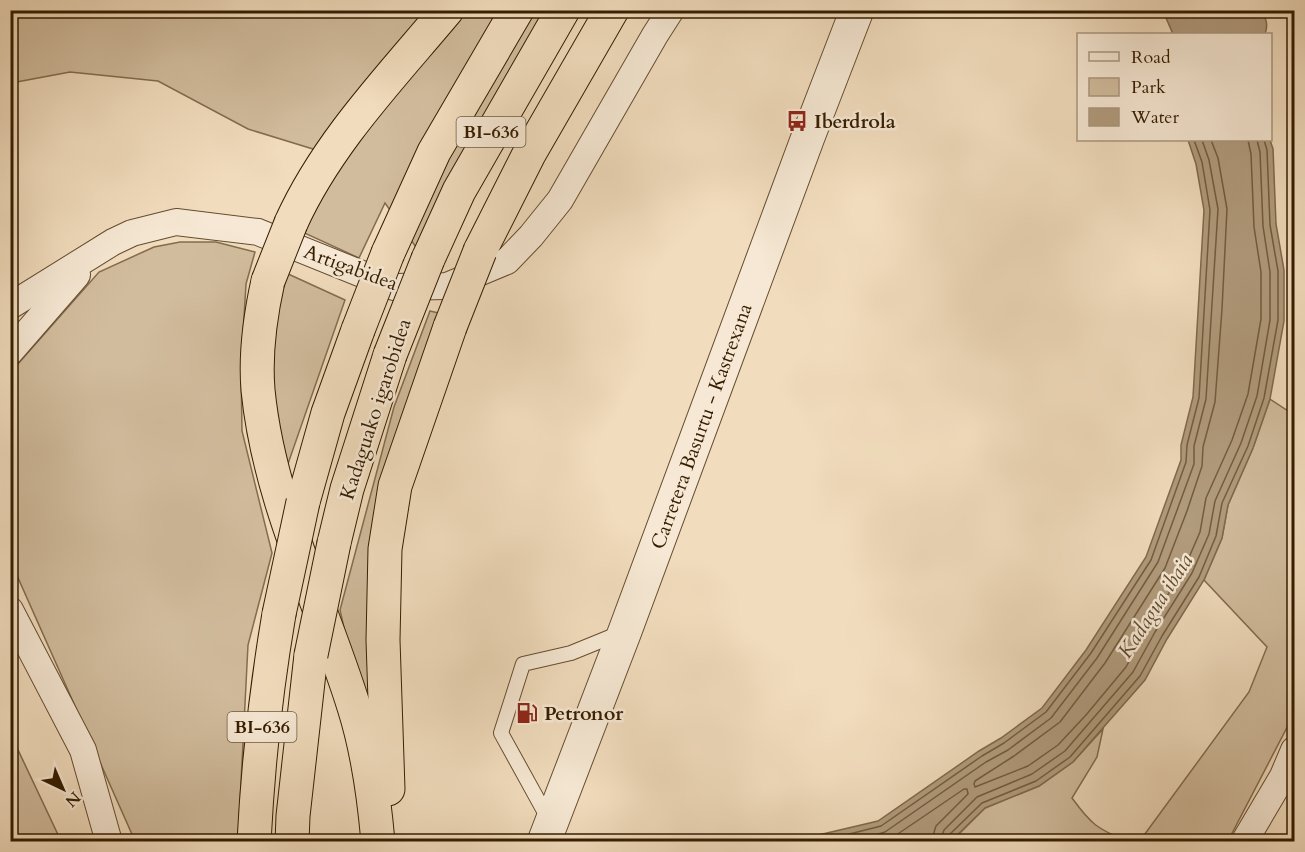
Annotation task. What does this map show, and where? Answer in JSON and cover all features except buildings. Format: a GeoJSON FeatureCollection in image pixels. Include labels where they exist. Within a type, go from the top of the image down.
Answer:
{"type":"FeatureCollection","features":[{"type":"Feature","properties":{"kind":"highway"},"geometry":{"type":"LineString","coordinates":[[378,842],[368,759],[355,709],[285,518],[271,472],[258,390],[257,356],[260,318],[268,281],[302,198],[339,141],[447,10]]}},
{"type":"Feature","properties":{"kind":"highway","name":"Kadaguako igarobidea"},"geometry":{"type":"LineString","coordinates":[[254,842],[265,695],[279,614],[303,502],[328,413],[388,253],[434,152],[517,10]]}},
{"type":"Feature","properties":{"kind":"highway","name":"Kadaguako igarobidea"},"geometry":{"type":"LineString","coordinates":[[292,842],[311,655],[346,489],[390,355],[428,259],[459,191],[562,10]]}},
{"type":"Feature","properties":{"kind":"highway"},"geometry":{"type":"LineString","coordinates":[[394,842],[388,795],[383,640],[385,549],[395,486],[450,327],[480,251],[529,154],[612,10]]}},
{"type":"Feature","properties":{"kind":"street","name":"Artigabidea"},"geometry":{"type":"LineString","coordinates":[[112,242],[132,233],[176,222],[258,232],[394,286],[447,286],[507,261],[531,236],[560,200],[671,10]]}},
{"type":"Feature","properties":{"kind":"street","name":"Carretera Basurtu - Kastrexana"},"geometry":{"type":"LineString","coordinates":[[547,833],[857,10]]}},
{"type":"Feature","properties":{"kind":"street"},"geometry":{"type":"LineString","coordinates":[[10,306],[112,242]]}},
{"type":"Feature","properties":{"kind":"street"},"geometry":{"type":"LineString","coordinates":[[10,352],[78,274],[112,242]]}},
{"type":"Feature","properties":{"kind":"street"},"geometry":{"type":"LineString","coordinates":[[10,610],[83,750],[109,842]]}},
{"type":"Feature","properties":{"kind":"street"},"geometry":{"type":"LineString","coordinates":[[1244,842],[1283,776],[1294,750]]}},
{"type":"Feature","properties":{"kind":"lane"},"geometry":{"type":"LineString","coordinates":[[547,833],[501,733],[523,663],[571,653],[625,631]]}},
{"type":"Feature","properties":{"kind":"green space"},"geometry":{"type":"Polygon","coordinates":[[[11,11],[579,11],[418,250],[385,203],[359,258],[300,231],[339,157],[248,129],[158,81],[70,72],[11,83],[11,11]]]}},
{"type":"Feature","properties":{"kind":"green space"},"geometry":{"type":"Polygon","coordinates":[[[180,242],[216,242],[255,252],[246,284],[241,368],[242,431],[272,553],[248,645],[238,841],[135,841],[11,562],[10,373],[99,272],[154,247],[180,242]]]}},
{"type":"Feature","properties":{"kind":"green space"},"geometry":{"type":"Polygon","coordinates":[[[286,273],[345,300],[282,481],[267,388],[276,329],[277,301],[286,273]]]}},
{"type":"Feature","properties":{"kind":"green space"},"geometry":{"type":"Polygon","coordinates":[[[430,311],[443,314],[424,364],[377,748],[340,610],[394,407],[430,311]]]}},
{"type":"Feature","properties":{"kind":"green space"},"geometry":{"type":"Polygon","coordinates":[[[1270,399],[1294,415],[1294,714],[1228,841],[1139,842],[1249,692],[1267,647],[1204,580],[1222,538],[1228,505],[1253,448],[1270,399]]]}},
{"type":"Feature","properties":{"kind":"green space"},"geometry":{"type":"Polygon","coordinates":[[[1103,729],[1097,757],[1072,798],[1095,825],[1127,841],[951,842],[985,808],[1039,786],[1073,762],[1103,729]]]}},
{"type":"Feature","properties":{"kind":"green space"},"geometry":{"type":"Polygon","coordinates":[[[11,735],[61,841],[11,841],[11,735]]]}},
{"type":"Feature","properties":{"kind":"water"},"geometry":{"type":"Polygon","coordinates":[[[1163,11],[1261,11],[1266,19],[1265,33],[1173,33],[1163,11]]]}},
{"type":"Feature","properties":{"kind":"water","name":"Kadagua ibaia"},"geometry":{"type":"Polygon","coordinates":[[[1188,141],[1270,141],[1273,149],[1276,224],[1284,270],[1284,321],[1270,399],[1253,448],[1228,505],[1222,538],[1204,580],[1167,639],[1145,680],[1073,762],[1039,786],[985,808],[951,841],[803,841],[810,837],[878,821],[1042,708],[1086,650],[1146,557],[1181,460],[1181,445],[1193,397],[1204,210],[1196,164],[1188,141]]]}},
{"type":"Feature","properties":{"kind":"railway"},"geometry":{"type":"LineString","coordinates":[[1285,842],[1294,825]]}},
{"type":"Feature","properties":{"kind":"place","name":"Iberdrola"},"geometry":{"type":"Point","coordinates":[797,121]}},
{"type":"Feature","properties":{"kind":"place","name":"Petronor"},"geometry":{"type":"Point","coordinates":[527,713]}}]}
